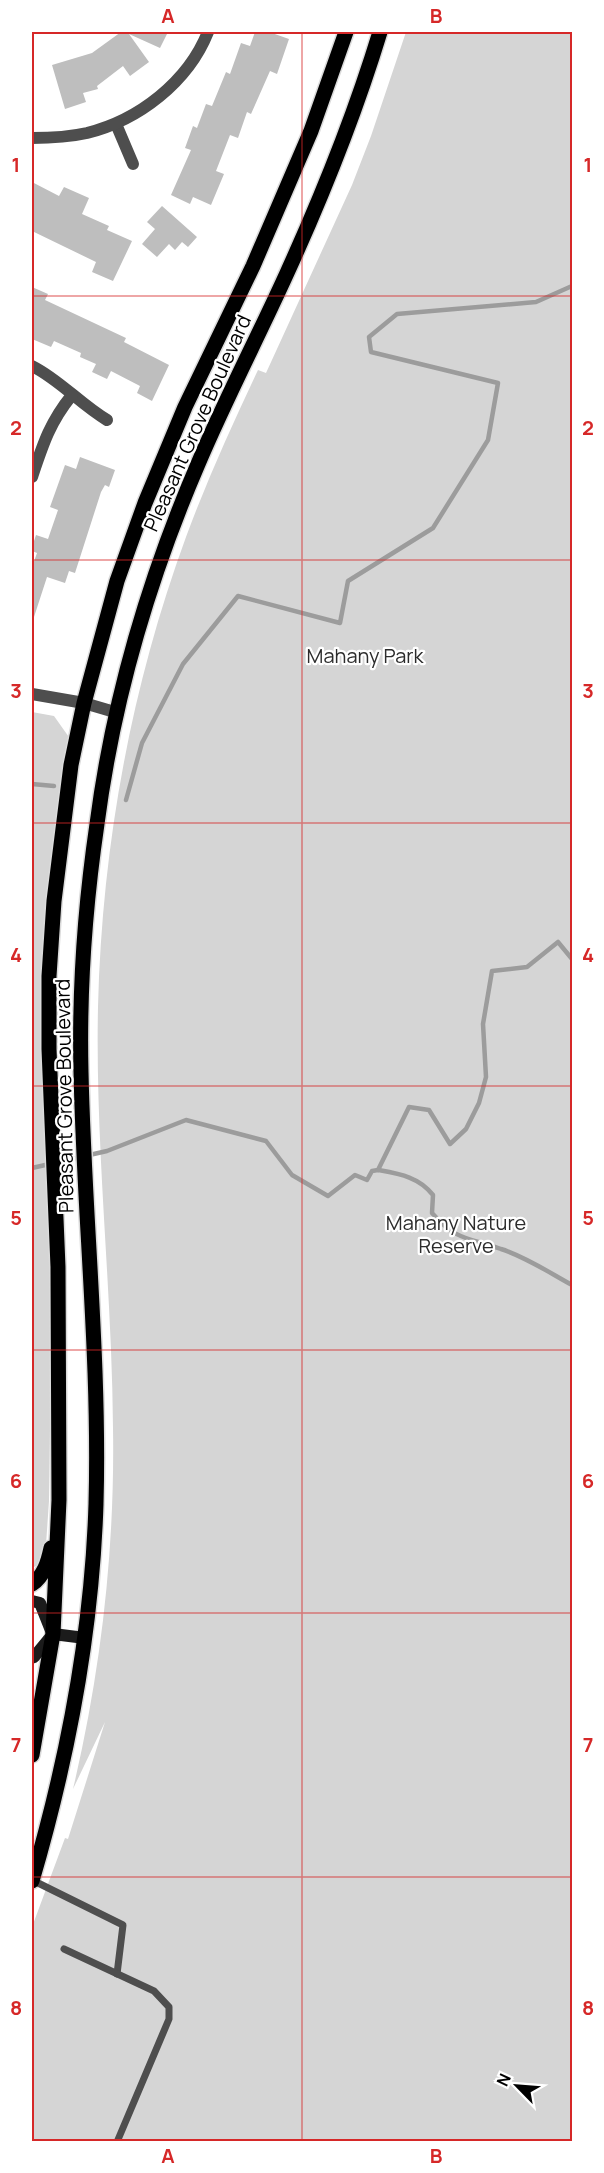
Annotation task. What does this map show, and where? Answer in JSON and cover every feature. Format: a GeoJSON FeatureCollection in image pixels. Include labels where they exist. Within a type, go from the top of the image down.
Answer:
{"type":"FeatureCollection","features":[{"type":"Feature","properties":{"kind":"main road","name":"Pleasant Grove Boulevard"},"geometry":{"type":"LineString","coordinates":[[32,1755],[52,1634],[59,1500],[58,1267],[51,1124],[49,1007],[54,901],[71,765],[84,703],[117,581],[144,503],[185,407],[253,266],[307,142],[346,32]]}},
{"type":"Feature","properties":{"kind":"main road","name":"Pleasant Grove Boulevard"},"geometry":{"type":"LineString","coordinates":[[32,1880],[63,1763],[85,1638],[96,1503],[95,1381],[83,1122],[81,998],[85,924],[98,816],[118,713],[150,594],[181,506],[327,182],[380,32]]}},
{"type":"Feature","properties":{"kind":"main road"},"geometry":{"type":"LineString","coordinates":[[32,1584],[39,1578],[48,1563],[59,1500]]}},
{"type":"Feature","properties":{"kind":"main road"},"geometry":{"type":"LineString","coordinates":[[32,1690],[40,1709]]}},
{"type":"Feature","properties":{"kind":"street"},"geometry":{"type":"LineString","coordinates":[[32,138],[87,133],[116,124],[141,109],[177,81],[192,64],[208,32]]}},
{"type":"Feature","properties":{"kind":"street"},"geometry":{"type":"LineString","coordinates":[[116,124],[133,164]]}},
{"type":"Feature","properties":{"kind":"street"},"geometry":{"type":"LineString","coordinates":[[32,366],[56,380],[89,410],[107,420]]}},
{"type":"Feature","properties":{"kind":"street"},"geometry":{"type":"LineString","coordinates":[[32,477],[45,437],[57,414],[72,395]]}},
{"type":"Feature","properties":{"kind":"street"},"geometry":{"type":"LineString","coordinates":[[32,694],[84,703],[118,713]]}},
{"type":"Feature","properties":{"kind":"street"},"geometry":{"type":"LineString","coordinates":[[32,1601],[40,1603],[52,1634]]}},
{"type":"Feature","properties":{"kind":"street"},"geometry":{"type":"LineString","coordinates":[[52,1634],[85,1638]]}},
{"type":"Feature","properties":{"kind":"street"},"geometry":{"type":"LineString","coordinates":[[32,1656],[34,1657],[52,1634]]}},
{"type":"Feature","properties":{"kind":"lane"},"geometry":{"type":"LineString","coordinates":[[32,1880],[123,1925],[117,1974]]}},
{"type":"Feature","properties":{"kind":"lane"},"geometry":{"type":"LineString","coordinates":[[63,1949],[154,1991],[169,2007],[169,2019],[117,2142]]}},
{"type":"Feature","properties":{"kind":"green space"},"geometry":{"type":"Polygon","coordinates":[[[406,32],[572,32],[572,2141],[32,2141],[32,1927],[65,1838],[68,1839],[105,1722],[73,1789],[98,1655],[112,1519],[112,1375],[101,1165],[98,1007],[106,887],[123,768],[150,651],[194,516],[258,370],[266,373],[352,185],[406,32]]]}},
{"type":"Feature","properties":{"kind":"green space"},"geometry":{"type":"Polygon","coordinates":[[[32,712],[54,716],[71,740],[43,973],[52,1289],[49,1501],[46,1545],[38,1565],[32,1568],[32,712]]]}},
{"type":"Feature","properties":{"kind":"building"},"geometry":{"type":"Polygon","coordinates":[[[121,32],[168,32],[160,48],[129,34],[149,62],[130,76],[123,66],[97,86],[98,89],[83,93],[86,102],[65,109],[52,65],[92,53],[121,32]]]}},
{"type":"Feature","properties":{"kind":"building"},"geometry":{"type":"Polygon","coordinates":[[[255,32],[269,32],[289,39],[277,74],[270,71],[251,114],[247,112],[238,138],[230,135],[216,171],[224,174],[211,205],[193,197],[190,204],[171,195],[191,150],[185,148],[193,126],[197,128],[206,104],[212,106],[226,72],[230,74],[241,43],[250,46],[255,32]]]}},
{"type":"Feature","properties":{"kind":"building"},"geometry":{"type":"Polygon","coordinates":[[[32,182],[59,196],[64,187],[89,198],[82,214],[109,226],[107,230],[132,241],[113,281],[92,272],[96,262],[32,231],[32,182]]]}},
{"type":"Feature","properties":{"kind":"building"},"geometry":{"type":"Polygon","coordinates":[[[162,206],[197,237],[188,247],[182,242],[175,250],[169,244],[157,257],[142,244],[155,229],[147,222],[162,206]]]}},
{"type":"Feature","properties":{"kind":"building"},"geometry":{"type":"Polygon","coordinates":[[[32,287],[48,294],[45,300],[126,338],[124,342],[169,365],[152,401],[137,393],[140,386],[111,371],[107,379],[92,372],[96,364],[80,357],[81,353],[54,341],[51,347],[32,339],[32,287]]]}},
{"type":"Feature","properties":{"kind":"building"},"geometry":{"type":"Polygon","coordinates":[[[80,457],[115,470],[109,487],[105,485],[101,492],[75,573],[69,571],[65,583],[47,577],[34,617],[32,616],[32,567],[37,553],[32,551],[32,547],[36,535],[48,539],[58,510],[50,507],[65,465],[76,469],[80,457]]]}},
{"type":"Feature","properties":{"kind":"waterway"},"geometry":{"type":"LineString","coordinates":[[126,800],[142,743],[183,664],[238,596],[340,623],[348,581],[433,528],[488,440],[498,383],[371,352],[369,337],[397,314],[536,302],[572,286]]}},
{"type":"Feature","properties":{"kind":"waterway"},"geometry":{"type":"LineString","coordinates":[[32,784],[54,786]]}},
{"type":"Feature","properties":{"kind":"waterway"},"geometry":{"type":"LineString","coordinates":[[32,1168],[107,1151],[186,1120],[266,1141],[292,1175],[328,1196],[355,1175],[367,1180],[372,1171],[378,1170],[409,1107],[429,1110],[450,1144],[466,1129],[479,1103],[486,1077],[483,1024],[492,971],[527,967],[558,942],[572,959]]}},
{"type":"Feature","properties":{"kind":"waterway"},"geometry":{"type":"LineString","coordinates":[[378,1170],[401,1175],[422,1184],[433,1195],[432,1213],[456,1234],[520,1256],[572,1285]]}},
{"type":"Feature","properties":{"kind":"park label","name":"Mahany Park"},"geometry":{"type":"Point","coordinates":[365,655]}},
{"type":"Feature","properties":{"kind":"park label","name":"Mahany Nature Reserve"},"geometry":{"type":"Point","coordinates":[456,1234]}}]}
